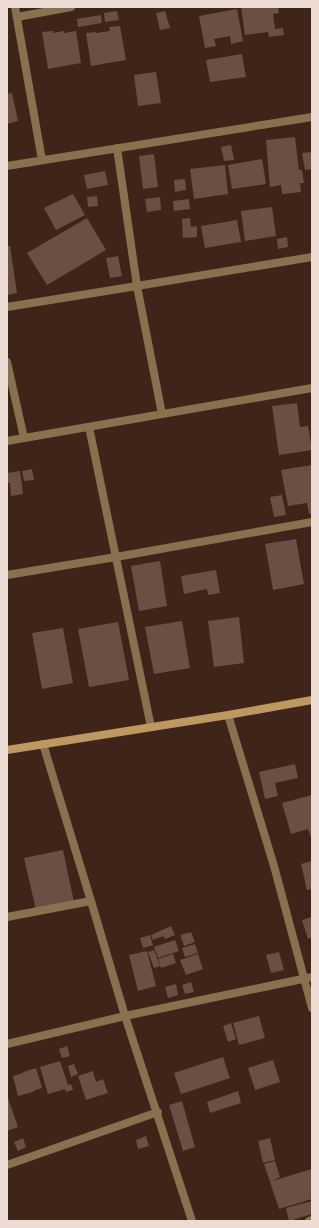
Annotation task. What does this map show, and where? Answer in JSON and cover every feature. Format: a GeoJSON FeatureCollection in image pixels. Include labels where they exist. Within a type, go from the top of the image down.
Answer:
{"type":"FeatureCollection","features":[{"type":"Feature","properties":{"kind":"street"},"geometry":{"type":"LineString","coordinates":[[15,7],[42,160]]}},
{"type":"Feature","properties":{"kind":"street"},"geometry":{"type":"LineString","coordinates":[[17,16],[71,7]]}},
{"type":"Feature","properties":{"kind":"street"},"geometry":{"type":"LineString","coordinates":[[7,166],[312,117]]}},
{"type":"Feature","properties":{"kind":"street"},"geometry":{"type":"LineString","coordinates":[[117,148],[137,286],[162,414]]}},
{"type":"Feature","properties":{"kind":"street"},"geometry":{"type":"LineString","coordinates":[[7,307],[312,256]]}},
{"type":"Feature","properties":{"kind":"street"},"geometry":{"type":"LineString","coordinates":[[7,362],[24,438]]}},
{"type":"Feature","properties":{"kind":"street"},"geometry":{"type":"LineString","coordinates":[[7,441],[312,388]]}},
{"type":"Feature","properties":{"kind":"street"},"geometry":{"type":"LineString","coordinates":[[89,427],[151,727]]}},
{"type":"Feature","properties":{"kind":"street"},"geometry":{"type":"LineString","coordinates":[[7,575],[312,522]]}},
{"type":"Feature","properties":{"kind":"street"},"geometry":{"type":"LineString","coordinates":[[7,750],[228,715],[312,700]]}},
{"type":"Feature","properties":{"kind":"street"},"geometry":{"type":"LineString","coordinates":[[228,715],[308,978],[312,1008]]}},
{"type":"Feature","properties":{"kind":"street"},"geometry":{"type":"LineString","coordinates":[[43,744],[125,1016],[158,1112],[192,1221]]}},
{"type":"Feature","properties":{"kind":"street"},"geometry":{"type":"LineString","coordinates":[[7,917],[91,901]]}},
{"type":"Feature","properties":{"kind":"street"},"geometry":{"type":"LineString","coordinates":[[7,1044],[125,1016],[308,978]]}},
{"type":"Feature","properties":{"kind":"street"},"geometry":{"type":"LineString","coordinates":[[7,1165],[158,1112]]}},
{"type":"Feature","properties":{"kind":"building"},"geometry":{"type":"Polygon","coordinates":[[[241,7],[278,7],[279,13],[273,14],[275,29],[283,28],[284,35],[269,37],[268,32],[245,35],[241,7]]]}},
{"type":"Feature","properties":{"kind":"building"},"geometry":{"type":"Polygon","coordinates":[[[237,9],[243,41],[231,44],[230,36],[214,39],[216,46],[205,48],[199,16],[237,9]]]}},
{"type":"Feature","properties":{"kind":"building"},"geometry":{"type":"Polygon","coordinates":[[[117,11],[119,20],[105,22],[104,13],[117,11]]]}},
{"type":"Feature","properties":{"kind":"building"},"geometry":{"type":"Polygon","coordinates":[[[165,11],[170,28],[160,30],[156,13],[165,11]]]}},
{"type":"Feature","properties":{"kind":"building"},"geometry":{"type":"Polygon","coordinates":[[[101,15],[102,23],[78,27],[77,19],[101,15]]]}},
{"type":"Feature","properties":{"kind":"building"},"geometry":{"type":"Polygon","coordinates":[[[120,26],[126,60],[91,66],[86,33],[110,31],[109,27],[120,26]]]}},
{"type":"Feature","properties":{"kind":"building"},"geometry":{"type":"Polygon","coordinates":[[[53,31],[53,33],[64,31],[64,33],[76,31],[81,63],[48,69],[42,32],[53,31]]]}},
{"type":"Feature","properties":{"kind":"building"},"geometry":{"type":"Polygon","coordinates":[[[242,54],[246,77],[210,82],[206,60],[242,54]]]}},
{"type":"Feature","properties":{"kind":"building"},"geometry":{"type":"Polygon","coordinates":[[[156,72],[161,103],[138,106],[134,75],[156,72]]]}},
{"type":"Feature","properties":{"kind":"building"},"geometry":{"type":"Polygon","coordinates":[[[12,93],[18,121],[7,124],[7,94],[12,93]]]}},
{"type":"Feature","properties":{"kind":"building"},"geometry":{"type":"Polygon","coordinates":[[[295,137],[299,170],[302,170],[304,183],[300,183],[301,192],[282,194],[281,185],[270,187],[266,140],[295,137]]]}},
{"type":"Feature","properties":{"kind":"building"},"geometry":{"type":"Polygon","coordinates":[[[231,145],[234,160],[224,161],[221,147],[231,145]]]}},
{"type":"Feature","properties":{"kind":"building"},"geometry":{"type":"Polygon","coordinates":[[[312,152],[312,169],[305,170],[302,153],[312,152]]]}},
{"type":"Feature","properties":{"kind":"building"},"geometry":{"type":"Polygon","coordinates":[[[154,154],[158,187],[143,189],[139,156],[154,154]]]}},
{"type":"Feature","properties":{"kind":"building"},"geometry":{"type":"Polygon","coordinates":[[[262,159],[266,184],[232,189],[228,165],[262,159]]]}},
{"type":"Feature","properties":{"kind":"building"},"geometry":{"type":"Polygon","coordinates":[[[225,165],[228,194],[194,199],[190,169],[225,165]]]}},
{"type":"Feature","properties":{"kind":"building"},"geometry":{"type":"Polygon","coordinates":[[[105,171],[108,185],[87,189],[84,175],[105,171]]]}},
{"type":"Feature","properties":{"kind":"building"},"geometry":{"type":"Polygon","coordinates":[[[185,179],[186,190],[175,192],[174,180],[185,179]]]}},
{"type":"Feature","properties":{"kind":"building"},"geometry":{"type":"Polygon","coordinates":[[[73,194],[85,215],[56,230],[44,208],[73,194]]]}},
{"type":"Feature","properties":{"kind":"building"},"geometry":{"type":"Polygon","coordinates":[[[97,196],[98,206],[88,207],[87,197],[97,196]]]}},
{"type":"Feature","properties":{"kind":"building"},"geometry":{"type":"Polygon","coordinates":[[[160,197],[161,210],[147,212],[145,199],[160,197]]]}},
{"type":"Feature","properties":{"kind":"building"},"geometry":{"type":"Polygon","coordinates":[[[189,199],[190,209],[174,211],[173,201],[189,199]]]}},
{"type":"Feature","properties":{"kind":"building"},"geometry":{"type":"Polygon","coordinates":[[[272,207],[276,236],[245,241],[241,211],[272,207]]]}},
{"type":"Feature","properties":{"kind":"building"},"geometry":{"type":"Polygon","coordinates":[[[87,218],[106,250],[47,285],[27,253],[87,218]]]}},
{"type":"Feature","properties":{"kind":"building"},"geometry":{"type":"Polygon","coordinates":[[[190,218],[191,227],[197,226],[197,237],[183,238],[182,219],[190,218]]]}},
{"type":"Feature","properties":{"kind":"building"},"geometry":{"type":"Polygon","coordinates":[[[237,220],[241,242],[205,248],[201,226],[237,220]]]}},
{"type":"Feature","properties":{"kind":"building"},"geometry":{"type":"Polygon","coordinates":[[[287,237],[288,247],[278,249],[277,239],[287,237]]]}},
{"type":"Feature","properties":{"kind":"building"},"geometry":{"type":"Polygon","coordinates":[[[7,246],[10,246],[17,293],[7,295],[7,246]]]}},
{"type":"Feature","properties":{"kind":"building"},"geometry":{"type":"Polygon","coordinates":[[[118,256],[122,276],[110,278],[106,258],[118,256]]]}},
{"type":"Feature","properties":{"kind":"building"},"geometry":{"type":"Polygon","coordinates":[[[297,403],[300,427],[308,426],[312,450],[279,455],[272,406],[297,403]]]}},
{"type":"Feature","properties":{"kind":"building"},"geometry":{"type":"Polygon","coordinates":[[[312,465],[312,513],[309,514],[307,503],[288,506],[281,470],[312,465]]]}},
{"type":"Feature","properties":{"kind":"building"},"geometry":{"type":"Polygon","coordinates":[[[32,469],[34,480],[24,481],[22,471],[32,469]]]}},
{"type":"Feature","properties":{"kind":"building"},"geometry":{"type":"Polygon","coordinates":[[[20,471],[23,494],[11,496],[10,483],[7,483],[7,473],[20,471]]]}},
{"type":"Feature","properties":{"kind":"building"},"geometry":{"type":"Polygon","coordinates":[[[282,495],[286,515],[274,517],[270,497],[282,495]]]}},
{"type":"Feature","properties":{"kind":"building"},"geometry":{"type":"Polygon","coordinates":[[[296,539],[304,584],[273,590],[265,544],[296,539]]]}},
{"type":"Feature","properties":{"kind":"building"},"geometry":{"type":"Polygon","coordinates":[[[160,561],[167,606],[139,611],[131,566],[160,561]]]}},
{"type":"Feature","properties":{"kind":"building"},"geometry":{"type":"Polygon","coordinates":[[[216,570],[220,593],[208,595],[207,589],[184,594],[181,576],[216,570]]]}},
{"type":"Feature","properties":{"kind":"building"},"geometry":{"type":"Polygon","coordinates":[[[239,617],[244,663],[214,667],[208,621],[239,617]]]}},
{"type":"Feature","properties":{"kind":"building"},"geometry":{"type":"Polygon","coordinates":[[[182,621],[190,668],[154,674],[145,627],[182,621]]]}},
{"type":"Feature","properties":{"kind":"building"},"geometry":{"type":"Polygon","coordinates":[[[118,622],[129,680],[89,687],[78,629],[118,622]]]}},
{"type":"Feature","properties":{"kind":"building"},"geometry":{"type":"Polygon","coordinates":[[[63,628],[73,683],[42,689],[32,633],[63,628]]]}},
{"type":"Feature","properties":{"kind":"building"},"geometry":{"type":"Polygon","coordinates":[[[295,764],[298,778],[275,783],[278,796],[265,799],[259,772],[295,764]]]}},
{"type":"Feature","properties":{"kind":"building"},"geometry":{"type":"Polygon","coordinates":[[[312,795],[312,840],[308,829],[291,834],[282,803],[312,795]]]}},
{"type":"Feature","properties":{"kind":"building"},"geometry":{"type":"Polygon","coordinates":[[[63,850],[74,902],[36,910],[24,858],[63,850]]]}},
{"type":"Feature","properties":{"kind":"building"},"geometry":{"type":"Polygon","coordinates":[[[312,861],[312,889],[307,890],[301,864],[312,861]]]}},
{"type":"Feature","properties":{"kind":"building"},"geometry":{"type":"Polygon","coordinates":[[[312,917],[312,937],[308,939],[302,920],[312,917]]]}},
{"type":"Feature","properties":{"kind":"building"},"geometry":{"type":"Polygon","coordinates":[[[171,926],[175,935],[165,939],[163,936],[153,940],[151,935],[171,926]]]}},
{"type":"Feature","properties":{"kind":"building"},"geometry":{"type":"Polygon","coordinates":[[[191,932],[195,942],[184,946],[180,935],[191,932]]]}},
{"type":"Feature","properties":{"kind":"building"},"geometry":{"type":"Polygon","coordinates":[[[150,935],[153,945],[143,948],[140,938],[150,935]]]}},
{"type":"Feature","properties":{"kind":"building"},"geometry":{"type":"Polygon","coordinates":[[[175,940],[179,951],[158,958],[154,947],[175,940]]]}},
{"type":"Feature","properties":{"kind":"building"},"geometry":{"type":"Polygon","coordinates":[[[195,944],[198,953],[185,957],[182,948],[195,944]]]}},
{"type":"Feature","properties":{"kind":"building"},"geometry":{"type":"Polygon","coordinates":[[[154,950],[160,966],[154,968],[148,952],[154,950]]]}},
{"type":"Feature","properties":{"kind":"building"},"geometry":{"type":"Polygon","coordinates":[[[147,951],[156,986],[138,991],[129,955],[147,951]]]}},
{"type":"Feature","properties":{"kind":"building"},"geometry":{"type":"Polygon","coordinates":[[[279,952],[284,970],[271,973],[266,955],[279,952]]]}},
{"type":"Feature","properties":{"kind":"building"},"geometry":{"type":"Polygon","coordinates":[[[173,954],[176,963],[161,968],[158,959],[173,954]]]}},
{"type":"Feature","properties":{"kind":"building"},"geometry":{"type":"Polygon","coordinates":[[[198,954],[203,969],[186,975],[180,960],[198,954]]]}},
{"type":"Feature","properties":{"kind":"building"},"geometry":{"type":"Polygon","coordinates":[[[191,982],[194,992],[185,994],[182,985],[191,982]]]}},
{"type":"Feature","properties":{"kind":"building"},"geometry":{"type":"Polygon","coordinates":[[[176,984],[178,995],[168,998],[165,987],[176,984]]]}},
{"type":"Feature","properties":{"kind":"building"},"geometry":{"type":"Polygon","coordinates":[[[259,1016],[265,1038],[239,1045],[233,1023],[259,1016]]]}},
{"type":"Feature","properties":{"kind":"building"},"geometry":{"type":"Polygon","coordinates":[[[231,1023],[236,1039],[228,1042],[223,1026],[231,1023]]]}},
{"type":"Feature","properties":{"kind":"building"},"geometry":{"type":"Polygon","coordinates":[[[67,1046],[70,1056],[62,1058],[59,1049],[67,1046]]]}},
{"type":"Feature","properties":{"kind":"building"},"geometry":{"type":"Polygon","coordinates":[[[223,1057],[230,1078],[181,1094],[174,1073],[223,1057]]]}},
{"type":"Feature","properties":{"kind":"building"},"geometry":{"type":"Polygon","coordinates":[[[273,1060],[280,1082],[255,1090],[248,1068],[273,1060]]]}},
{"type":"Feature","properties":{"kind":"building"},"geometry":{"type":"Polygon","coordinates":[[[60,1061],[68,1085],[71,1084],[73,1090],[66,1092],[65,1089],[48,1094],[40,1067],[60,1061]]]}},
{"type":"Feature","properties":{"kind":"building"},"geometry":{"type":"Polygon","coordinates":[[[74,1064],[78,1074],[71,1077],[68,1066],[74,1064]]]}},
{"type":"Feature","properties":{"kind":"building"},"geometry":{"type":"Polygon","coordinates":[[[36,1068],[42,1088],[18,1096],[13,1076],[36,1068]]]}},
{"type":"Feature","properties":{"kind":"building"},"geometry":{"type":"Polygon","coordinates":[[[93,1071],[96,1082],[103,1079],[108,1093],[86,1100],[78,1076],[93,1071]]]}},
{"type":"Feature","properties":{"kind":"building"},"geometry":{"type":"Polygon","coordinates":[[[238,1091],[241,1103],[210,1113],[207,1102],[238,1091]]]}},
{"type":"Feature","properties":{"kind":"building"},"geometry":{"type":"Polygon","coordinates":[[[7,1095],[18,1127],[7,1131],[7,1095]]]}},
{"type":"Feature","properties":{"kind":"building"},"geometry":{"type":"Polygon","coordinates":[[[182,1101],[195,1147],[183,1151],[169,1105],[182,1101]]]}},
{"type":"Feature","properties":{"kind":"building"},"geometry":{"type":"Polygon","coordinates":[[[146,1136],[149,1146],[138,1149],[136,1140],[146,1136]]]}},
{"type":"Feature","properties":{"kind":"building"},"geometry":{"type":"Polygon","coordinates":[[[23,1138],[26,1147],[18,1151],[14,1142],[23,1138]]]}},
{"type":"Feature","properties":{"kind":"building"},"geometry":{"type":"Polygon","coordinates":[[[270,1138],[275,1160],[263,1163],[258,1141],[270,1138]]]}},
{"type":"Feature","properties":{"kind":"building"},"geometry":{"type":"Polygon","coordinates":[[[275,1161],[280,1177],[272,1181],[312,1169],[312,1199],[279,1209],[264,1164],[275,1161]]]}},
{"type":"Feature","properties":{"kind":"building"},"geometry":{"type":"Polygon","coordinates":[[[312,1201],[312,1214],[289,1221],[286,1208],[312,1201]]]}}]}
